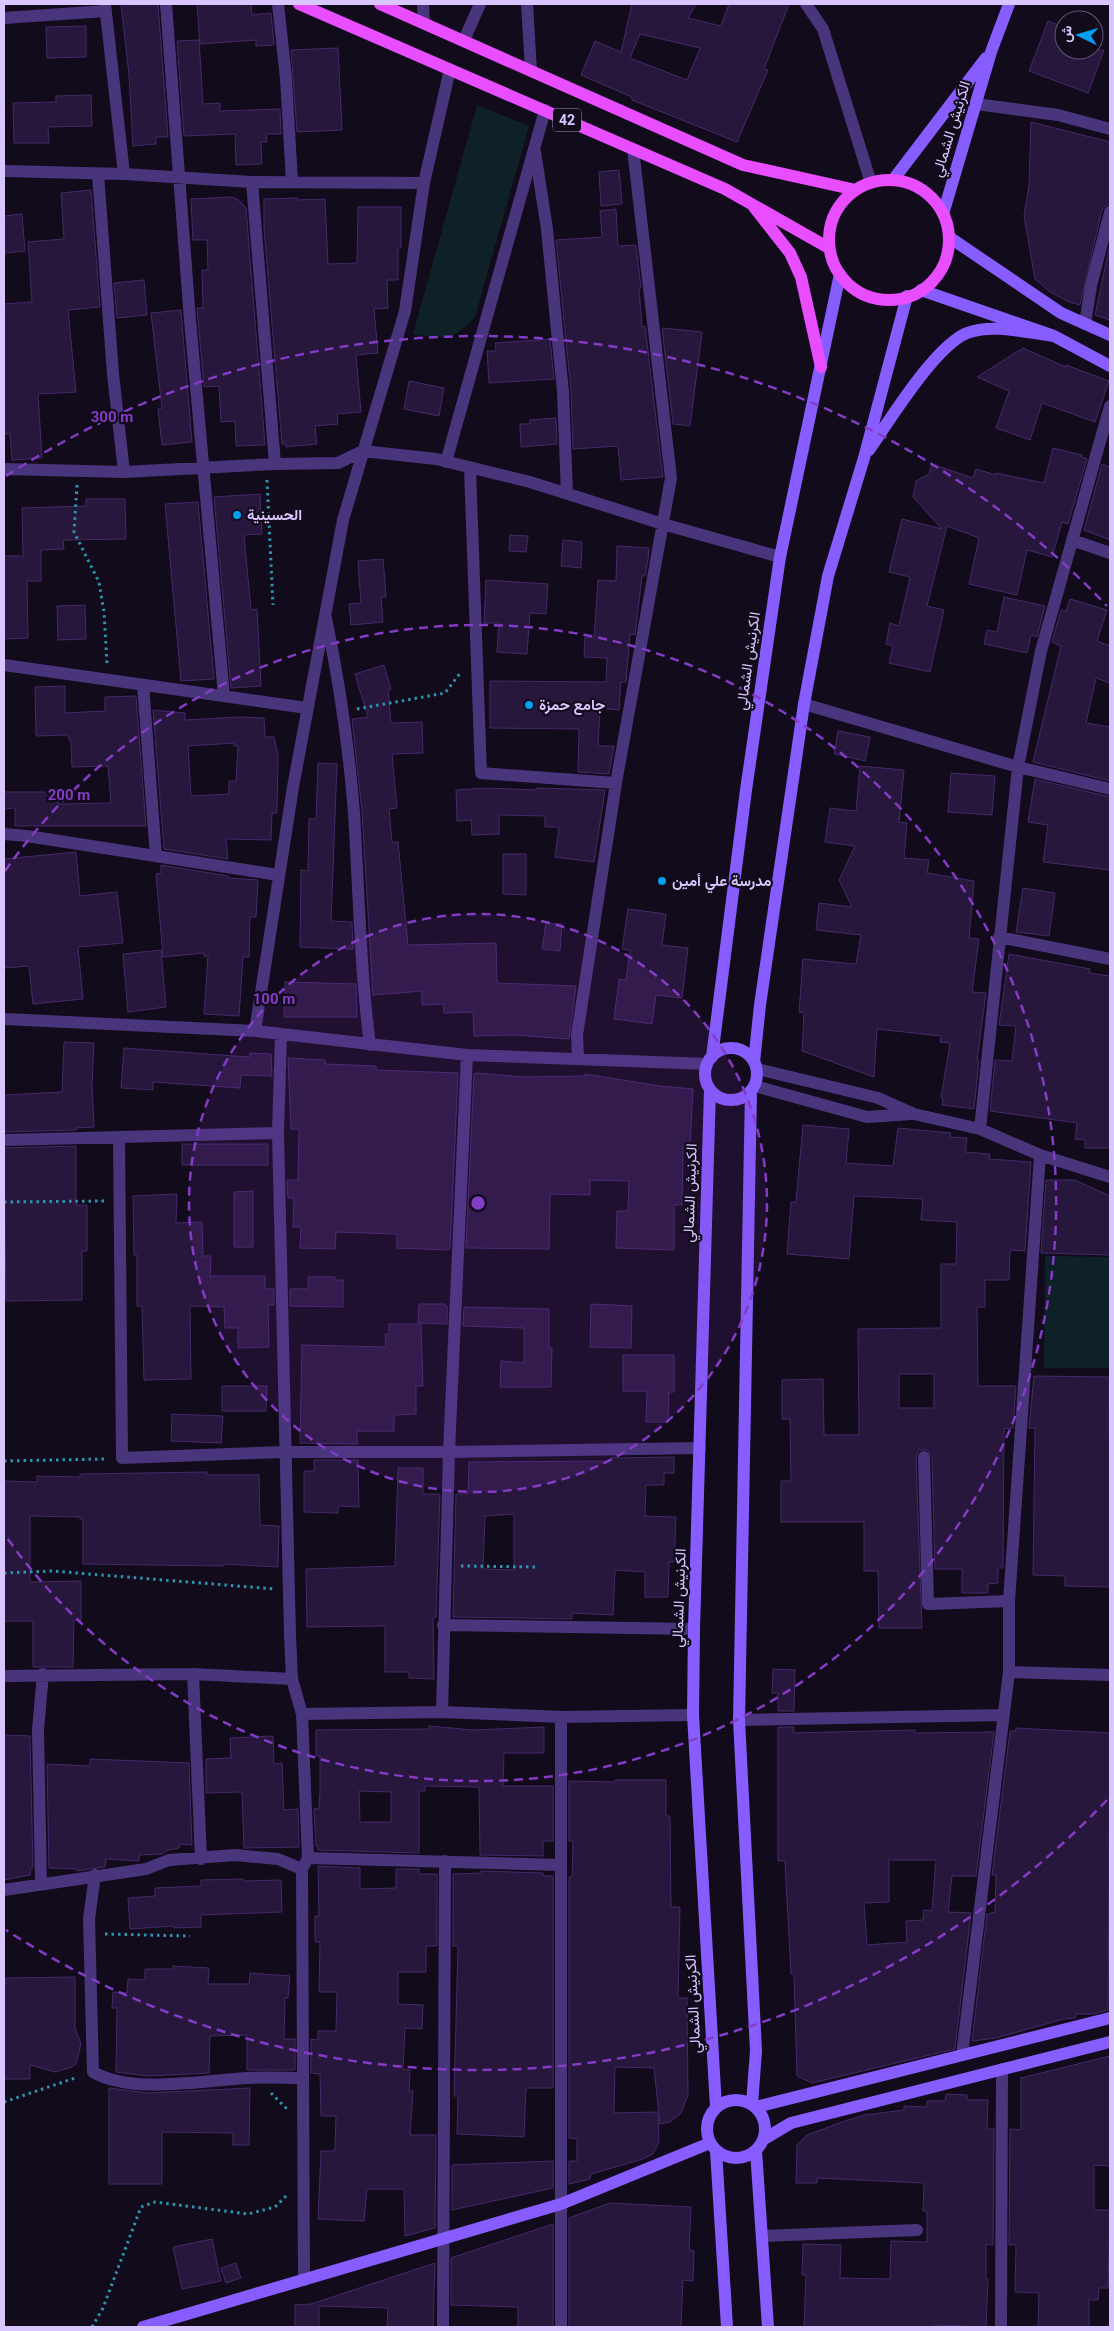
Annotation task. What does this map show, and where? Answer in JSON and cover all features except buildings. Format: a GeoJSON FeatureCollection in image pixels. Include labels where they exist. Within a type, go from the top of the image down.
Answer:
{"type":"FeatureCollection","features":[{"type":"Feature","properties":{"kind":"main road","name":"42"},"geometry":{"type":"LineString","coordinates":[[299,4],[725,189],[829,248]]}},
{"type":"Feature","properties":{"kind":"main road","name":"42"},"geometry":{"type":"LineString","coordinates":[[380,4],[743,164],[856,190]]}},
{"type":"Feature","properties":{"kind":"main road","name":"الكرنيش الشمالي"},"geometry":{"type":"LineString","coordinates":[[943,214],[991,52],[1010,4]]}},
{"type":"Feature","properties":{"kind":"main road","name":"الكرنيش الشمالي"},"geometry":{"type":"LineString","coordinates":[[893,180],[991,52]]}},
{"type":"Feature","properties":{"kind":"main road"},"geometry":{"type":"LineString","coordinates":[[893,180],[917,186],[934,199],[943,214],[949,237],[946,258],[940,270],[921,290],[902,299],[881,299],[861,293],[846,282],[840,274],[829,248],[830,230],[836,212],[847,196],[871,183],[893,180]]}},
{"type":"Feature","properties":{"kind":"main road"},"geometry":{"type":"LineString","coordinates":[[749,202],[790,253],[802,277],[821,368]]}},
{"type":"Feature","properties":{"kind":"main road"},"geometry":{"type":"LineString","coordinates":[[949,237],[1061,313],[1110,335]]}},
{"type":"Feature","properties":{"kind":"main road","name":"الكرنيش الشمالي"},"geometry":{"type":"LineString","coordinates":[[709,1060],[744,799],[780,557],[840,274]]}},
{"type":"Feature","properties":{"kind":"main road"},"geometry":{"type":"LineString","coordinates":[[921,290],[1054,336],[1110,366]]}},
{"type":"Feature","properties":{"kind":"main road"},"geometry":{"type":"LineString","coordinates":[[754,2106],[756,2051],[739,1720],[753,1089],[760,1005],[804,704],[828,576],[864,458],[907,296]]}},
{"type":"Feature","properties":{"kind":"main road"},"geometry":{"type":"LineString","coordinates":[[864,458],[912,387],[942,353],[966,334],[990,329],[1054,336]]}},
{"type":"Feature","properties":{"kind":"main road"},"geometry":{"type":"LineString","coordinates":[[753,1089],[742,1099],[724,1100],[710,1089],[706,1081],[709,1060],[726,1048],[734,1048],[749,1055],[756,1066]]}},
{"type":"Feature","properties":{"kind":"main road","name":"الكرنيش الشمالي"},"geometry":{"type":"LineString","coordinates":[[710,1089],[693,1715],[716,2107],[710,2115],[707,2125],[713,2147],[727,2327]]}},
{"type":"Feature","properties":{"kind":"main road"},"geometry":{"type":"LineString","coordinates":[[754,2106],[1110,2018]]}},
{"type":"Feature","properties":{"kind":"main road"},"geometry":{"type":"LineString","coordinates":[[143,2327],[445,2236],[561,2204],[713,2147],[734,2158],[744,2158],[756,2151],[764,2139],[791,2123],[1110,2042]]}},
{"type":"Feature","properties":{"kind":"main road"},"geometry":{"type":"LineString","coordinates":[[716,2107],[734,2099],[743,2100],[754,2106],[764,2120],[764,2139]]}},
{"type":"Feature","properties":{"kind":"main road"},"geometry":{"type":"LineString","coordinates":[[756,2151],[768,2327]]}},
{"type":"Feature","properties":{"kind":"street"},"geometry":{"type":"LineString","coordinates":[[166,4],[203,468],[224,696]]}},
{"type":"Feature","properties":{"kind":"street"},"geometry":{"type":"LineString","coordinates":[[278,4],[286,78],[292,182]]}},
{"type":"Feature","properties":{"kind":"street"},"geometry":{"type":"LineString","coordinates":[[423,4],[424,23]]}},
{"type":"Feature","properties":{"kind":"street"},"geometry":{"type":"LineString","coordinates":[[464,40],[480,4]]}},
{"type":"Feature","properties":{"kind":"street"},"geometry":{"type":"LineString","coordinates":[[527,4],[531,70]]}},
{"type":"Feature","properties":{"kind":"street"},"geometry":{"type":"LineString","coordinates":[[806,4],[823,29],[871,183]]}},
{"type":"Feature","properties":{"kind":"street"},"geometry":{"type":"LineString","coordinates":[[4,18],[105,7],[124,174]]}},
{"type":"Feature","properties":{"kind":"street"},"geometry":{"type":"LineString","coordinates":[[256,1031],[278,875],[307,708],[343,520],[405,311],[424,183],[450,69]]}},
{"type":"Feature","properties":{"kind":"street"},"geometry":{"type":"LineString","coordinates":[[976,104],[1058,115],[1110,129]]}},
{"type":"Feature","properties":{"kind":"street"},"geometry":{"type":"LineString","coordinates":[[446,462],[544,110]]}},
{"type":"Feature","properties":{"kind":"street"},"geometry":{"type":"LineString","coordinates":[[534,147],[547,229],[563,392],[567,494]]}},
{"type":"Feature","properties":{"kind":"street"},"geometry":{"type":"LineString","coordinates":[[578,1058],[577,1035],[616,783],[671,478],[634,149]]}},
{"type":"Feature","properties":{"kind":"street"},"geometry":{"type":"LineString","coordinates":[[4,171],[124,174],[252,182],[424,183]]}},
{"type":"Feature","properties":{"kind":"street"},"geometry":{"type":"LineString","coordinates":[[98,174],[124,472]]}},
{"type":"Feature","properties":{"kind":"street"},"geometry":{"type":"LineString","coordinates":[[252,182],[271,464]]}},
{"type":"Feature","properties":{"kind":"street"},"geometry":{"type":"LineString","coordinates":[[1085,324],[1091,286],[1110,212]]}},
{"type":"Feature","properties":{"kind":"street"},"geometry":{"type":"LineString","coordinates":[[980,1129],[1018,767],[1041,651],[1110,406]]}},
{"type":"Feature","properties":{"kind":"street"},"geometry":{"type":"LineString","coordinates":[[4,469],[124,472],[271,464],[338,464],[363,451],[446,462],[530,482],[663,524],[780,557]]}},
{"type":"Feature","properties":{"kind":"street"},"geometry":{"type":"LineString","coordinates":[[470,469],[481,773],[616,783]]}},
{"type":"Feature","properties":{"kind":"street"},"geometry":{"type":"LineString","coordinates":[[1072,540],[1110,553]]}},
{"type":"Feature","properties":{"kind":"street"},"geometry":{"type":"LineString","coordinates":[[325,612],[336,663],[354,813],[365,1005],[370,1045]]}},
{"type":"Feature","properties":{"kind":"street"},"geometry":{"type":"LineString","coordinates":[[4,665],[307,708]]}},
{"type":"Feature","properties":{"kind":"street"},"geometry":{"type":"LineString","coordinates":[[143,685],[156,856]]}},
{"type":"Feature","properties":{"kind":"street"},"geometry":{"type":"LineString","coordinates":[[804,704],[1018,767],[1110,789]]}},
{"type":"Feature","properties":{"kind":"street"},"geometry":{"type":"LineString","coordinates":[[4,834],[278,875]]}},
{"type":"Feature","properties":{"kind":"street"},"geometry":{"type":"LineString","coordinates":[[999,937],[1110,959]]}},
{"type":"Feature","properties":{"kind":"street"},"geometry":{"type":"LineString","coordinates":[[4,1018],[256,1031],[467,1056],[709,1060]]}},
{"type":"Feature","properties":{"kind":"street"},"geometry":{"type":"LineString","coordinates":[[280,1035],[278,1133],[288,1590],[292,1679],[302,1714],[305,1864],[304,2280]]}},
{"type":"Feature","properties":{"kind":"street"},"geometry":{"type":"LineString","coordinates":[[442,1712],[449,1452],[467,1056]]}},
{"type":"Feature","properties":{"kind":"street"},"geometry":{"type":"LineString","coordinates":[[756,1066],[878,1098],[914,1114],[980,1129],[1040,1154],[1110,1177]]}},
{"type":"Feature","properties":{"kind":"street"},"geometry":{"type":"LineString","coordinates":[[753,1089],[867,1117],[914,1114]]}},
{"type":"Feature","properties":{"kind":"street"},"geometry":{"type":"LineString","coordinates":[[4,1140],[278,1133]]}},
{"type":"Feature","properties":{"kind":"street"},"geometry":{"type":"LineString","coordinates":[[119,1138],[122,1458],[284,1452],[449,1452],[700,1448]]}},
{"type":"Feature","properties":{"kind":"street"},"geometry":{"type":"LineString","coordinates":[[962,2055],[1009,1672],[1009,1601],[1040,1154]]}},
{"type":"Feature","properties":{"kind":"street"},"geometry":{"type":"LineString","coordinates":[[924,1457],[928,1604],[1009,1601]]}},
{"type":"Feature","properties":{"kind":"street"},"geometry":{"type":"LineString","coordinates":[[443,1625],[694,1629]]}},
{"type":"Feature","properties":{"kind":"street"},"geometry":{"type":"LineString","coordinates":[[1009,1672],[1110,1675]]}},
{"type":"Feature","properties":{"kind":"street"},"geometry":{"type":"LineString","coordinates":[[4,1676],[43,1674],[193,1674],[292,1679]]}},
{"type":"Feature","properties":{"kind":"street"},"geometry":{"type":"LineString","coordinates":[[41,1883],[38,1730],[43,1674]]}},
{"type":"Feature","properties":{"kind":"street"},"geometry":{"type":"LineString","coordinates":[[193,1674],[201,1859]]}},
{"type":"Feature","properties":{"kind":"street"},"geometry":{"type":"LineString","coordinates":[[302,1714],[442,1712],[561,1717],[693,1715]]}},
{"type":"Feature","properties":{"kind":"street"},"geometry":{"type":"LineString","coordinates":[[739,1720],[1004,1715]]}},
{"type":"Feature","properties":{"kind":"street"},"geometry":{"type":"LineString","coordinates":[[561,1717],[561,2327]]}},
{"type":"Feature","properties":{"kind":"street"},"geometry":{"type":"LineString","coordinates":[[4,1890],[95,1875],[146,1869],[169,1860],[235,1855],[278,1859],[305,1864],[445,1861],[561,1865]]}},
{"type":"Feature","properties":{"kind":"street"},"geometry":{"type":"LineString","coordinates":[[443,2327],[445,2236],[445,1861]]}},
{"type":"Feature","properties":{"kind":"street"},"geometry":{"type":"LineString","coordinates":[[95,1875],[89,1919],[93,2072],[109,2081],[165,2084],[248,2078],[303,2078]]}},
{"type":"Feature","properties":{"kind":"street"},"geometry":{"type":"LineString","coordinates":[[1001,2327],[1002,2069]]}},
{"type":"Feature","properties":{"kind":"street"},"geometry":{"type":"LineString","coordinates":[[762,2236],[917,2230]]}},
{"type":"Feature","properties":{"kind":"path"},"geometry":{"type":"LineString","coordinates":[[271,464],[273,606]]}},
{"type":"Feature","properties":{"kind":"path"},"geometry":{"type":"LineString","coordinates":[[78,471],[74,532],[99,582],[104,612],[108,680]]}},
{"type":"Feature","properties":{"kind":"path"},"geometry":{"type":"LineString","coordinates":[[342,712],[445,693],[476,645]]}},
{"type":"Feature","properties":{"kind":"path"},"geometry":{"type":"LineString","coordinates":[[4,1202],[119,1200]]}},
{"type":"Feature","properties":{"kind":"path"},"geometry":{"type":"LineString","coordinates":[[4,1461],[122,1458]]}},
{"type":"Feature","properties":{"kind":"path"},"geometry":{"type":"LineString","coordinates":[[445,1565],[538,1567]]}},
{"type":"Feature","properties":{"kind":"path"},"geometry":{"type":"LineString","coordinates":[[4,1573],[52,1571],[288,1590]]}},
{"type":"Feature","properties":{"kind":"path"},"geometry":{"type":"LineString","coordinates":[[90,1934],[190,1936]]}},
{"type":"Feature","properties":{"kind":"path"},"geometry":{"type":"LineString","coordinates":[[4,2102],[93,2072]]}},
{"type":"Feature","properties":{"kind":"path"},"geometry":{"type":"LineString","coordinates":[[248,2078],[267,2088],[303,2126]]}},
{"type":"Feature","properties":{"kind":"path"},"geometry":{"type":"LineString","coordinates":[[92,2327],[103,2308],[141,2207],[155,2202],[248,2214],[275,2207],[303,2179]]}},
{"type":"Feature","properties":{"kind":"green space"},"geometry":{"type":"Polygon","coordinates":[[[477,105],[529,126],[475,317],[461,330],[447,336],[432,337],[413,334],[477,105]]]}},
{"type":"Feature","properties":{"kind":"green space"},"geometry":{"type":"Polygon","coordinates":[[[1045,1256],[1110,1257],[1110,1368],[1044,1368],[1045,1256]]]}},
{"type":"Feature","properties":{"kind":"place","name":"الحسينية"},"geometry":{"type":"Point","coordinates":[237,515]}},
{"type":"Feature","properties":{"kind":"place","name":"جامع حمزة"},"geometry":{"type":"Point","coordinates":[529,705]}},
{"type":"Feature","properties":{"kind":"place","name":"مدرسة علي أمين"},"geometry":{"type":"Point","coordinates":[662,881]}}]}
